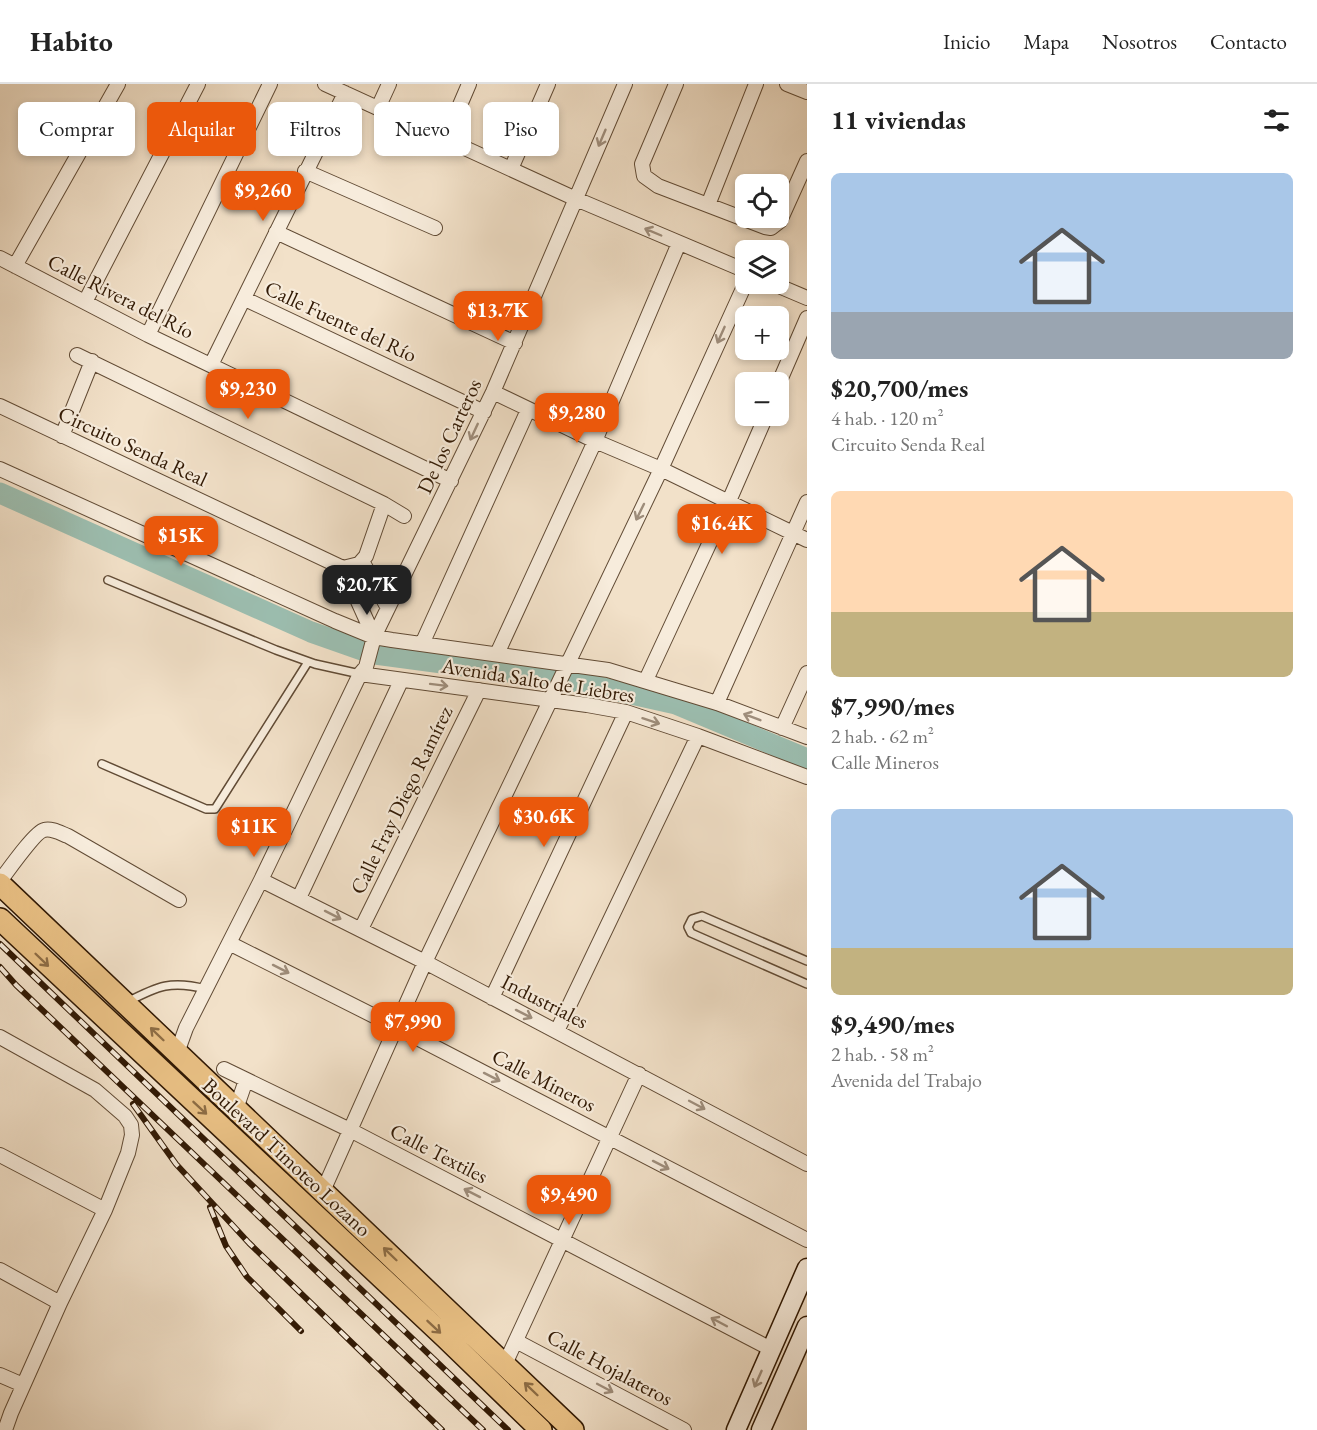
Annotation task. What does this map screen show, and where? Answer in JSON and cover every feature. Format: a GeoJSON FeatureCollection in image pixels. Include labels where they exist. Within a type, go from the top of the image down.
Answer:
{"type":"FeatureCollection","features":[{"type":"Feature","properties":{"kind":"main road","name":"Boulevard Timoteo Lozano"},"geometry":{"type":"LineString","coordinates":[[0,882],[573,1430]]}},
{"type":"Feature","properties":{"kind":"main road","name":"Boulevard Timoteo Lozano"},"geometry":{"type":"LineString","coordinates":[[0,919],[541,1430]]}},
{"type":"Feature","properties":{"kind":"main road"},"geometry":{"type":"LineString","coordinates":[[735,1430],[807,1268]]}},
{"type":"Feature","properties":{"kind":"main road"},"geometry":{"type":"LineString","coordinates":[[763,1429],[798,1354],[807,1326]]}},
{"type":"Feature","properties":{"kind":"street"},"geometry":{"type":"LineString","coordinates":[[15,266],[118,84]]}},
{"type":"Feature","properties":{"kind":"street"},"geometry":{"type":"LineString","coordinates":[[85,302],[198,84]]}},
{"type":"Feature","properties":{"kind":"street"},"geometry":{"type":"LineString","coordinates":[[148,335],[270,84]]}},
{"type":"Feature","properties":{"kind":"street"},"geometry":{"type":"LineString","coordinates":[[325,84],[374,106]]}},
{"type":"Feature","properties":{"kind":"street"},"geometry":{"type":"LineString","coordinates":[[381,102],[389,84]]}},
{"type":"Feature","properties":{"kind":"street"},"geometry":{"type":"LineString","coordinates":[[461,102],[469,84]]}},
{"type":"Feature","properties":{"kind":"street"},"geometry":{"type":"LineString","coordinates":[[511,169],[548,84]]}},
{"type":"Feature","properties":{"kind":"street","name":"De los Carteros"},"geometry":{"type":"LineString","coordinates":[[177,1053],[186,1028],[363,671],[388,608],[484,412],[625,84]]}},
{"type":"Feature","properties":{"kind":"street"},"geometry":{"type":"LineString","coordinates":[[675,84],[641,168],[644,176],[658,186],[765,227],[774,227],[780,221],[807,161]]}},
{"type":"Feature","properties":{"kind":"street"},"geometry":{"type":"LineString","coordinates":[[708,205],[756,84]]}},
{"type":"Feature","properties":{"kind":"street"},"geometry":{"type":"LineString","coordinates":[[787,84],[807,92]]}},
{"type":"Feature","properties":{"kind":"street"},"geometry":{"type":"LineString","coordinates":[[211,365],[345,93]]}},
{"type":"Feature","properties":{"kind":"street"},"geometry":{"type":"LineString","coordinates":[[471,151],[735,266]]}},
{"type":"Feature","properties":{"kind":"street"},"geometry":{"type":"LineString","coordinates":[[305,171],[435,228]]}},
{"type":"Feature","properties":{"kind":"street"},"geometry":{"type":"LineString","coordinates":[[276,232],[514,343]]}},
{"type":"Feature","properties":{"kind":"street"},"geometry":{"type":"LineString","coordinates":[[497,654],[596,441],[679,243]]}},
{"type":"Feature","properties":{"kind":"street","name":"Calle Rivera del Río"},"geometry":{"type":"LineString","coordinates":[[0,258],[148,335],[451,481]]}},
{"type":"Feature","properties":{"kind":"street"},"geometry":{"type":"LineString","coordinates":[[789,290],[807,298]]}},
{"type":"Feature","properties":{"kind":"street"},"geometry":{"type":"LineString","coordinates":[[323,1191],[352,1131],[425,962],[661,469],[741,294]]}},
{"type":"Feature","properties":{"kind":"street","name":"Calle Fuente del Río"},"geometry":{"type":"LineString","coordinates":[[245,299],[484,412]]}},
{"type":"Feature","properties":{"kind":"street"},"geometry":{"type":"LineString","coordinates":[[784,372],[807,318]]}},
{"type":"Feature","properties":{"kind":"street"},"geometry":{"type":"LineString","coordinates":[[77,355],[384,504],[404,516]]}},
{"type":"Feature","properties":{"kind":"street"},"geometry":{"type":"LineString","coordinates":[[62,436],[92,361]]}},
{"type":"Feature","properties":{"kind":"street"},"geometry":{"type":"LineString","coordinates":[[493,392],[729,501],[807,540]]}},
{"type":"Feature","properties":{"kind":"street","name":"Circuito Senda Real"},"geometry":{"type":"LineString","coordinates":[[0,406],[343,568]]}},
{"type":"Feature","properties":{"kind":"street"},"geometry":{"type":"LineString","coordinates":[[422,644],[528,410]]}},
{"type":"Feature","properties":{"kind":"street"},"geometry":{"type":"LineString","coordinates":[[646,680],[762,426]]}},
{"type":"Feature","properties":{"kind":"street","name":"Avenida Salto de Liebres"},"geometry":{"type":"LineString","coordinates":[[0,468],[335,621],[373,641],[422,644],[497,654],[565,668],[608,670],[717,703],[807,737]]}},
{"type":"Feature","properties":{"kind":"street"},"geometry":{"type":"LineString","coordinates":[[717,703],[807,502]]}},
{"type":"Feature","properties":{"kind":"street"},"geometry":{"type":"LineString","coordinates":[[373,641],[343,568],[362,561],[368,552],[384,504]]}},
{"type":"Feature","properties":{"kind":"street"},"geometry":{"type":"LineString","coordinates":[[362,561],[388,608]]}},
{"type":"Feature","properties":{"kind":"street","name":"Avenida Salto de Liebres"},"geometry":{"type":"LineString","coordinates":[[363,671],[401,681],[552,698],[626,712],[807,777]]}},
{"type":"Feature","properties":{"kind":"street"},"geometry":{"type":"LineString","coordinates":[[782,728],[807,673]]}},
{"type":"Feature","properties":{"kind":"street"},"geometry":{"type":"LineString","coordinates":[[299,898],[401,681]]}},
{"type":"Feature","properties":{"kind":"street","name":"Calle Fray Diego Ramírez"},"geometry":{"type":"LineString","coordinates":[[361,929],[479,690]]}},
{"type":"Feature","properties":{"kind":"street"},"geometry":{"type":"LineString","coordinates":[[492,998],[626,712]]}},
{"type":"Feature","properties":{"kind":"street"},"geometry":{"type":"LineString","coordinates":[[557,1031],[698,736]]}},
{"type":"Feature","properties":{"kind":"street"},"geometry":{"type":"LineString","coordinates":[[0,882],[40,831],[52,830],[68,836],[179,900]]}},
{"type":"Feature","properties":{"kind":"street","name":"Industriales"},"geometry":{"type":"LineString","coordinates":[[261,880],[425,962],[807,1164]]}},
{"type":"Feature","properties":{"kind":"street","name":"Calle Mineros"},"geometry":{"type":"LineString","coordinates":[[229,943],[807,1240]]}},
{"type":"Feature","properties":{"kind":"street"},"geometry":{"type":"LineString","coordinates":[[0,1038],[94,1090],[125,1116],[131,1125],[132,1135],[128,1154],[105,1210],[60,1303],[5,1430]]}},
{"type":"Feature","properties":{"kind":"street","name":"Calle Textiles"},"geometry":{"type":"LineString","coordinates":[[224,1069],[352,1131],[771,1349]]}},
{"type":"Feature","properties":{"kind":"street"},"geometry":{"type":"LineString","coordinates":[[505,1364],[639,1074]]}},
{"type":"Feature","properties":{"kind":"street"},"geometry":{"type":"LineString","coordinates":[[236,1109],[246,1080]]}},
{"type":"Feature","properties":{"kind":"street"},"geometry":{"type":"LineString","coordinates":[[0,1155],[105,1210]]}},
{"type":"Feature","properties":{"kind":"street"},"geometry":{"type":"LineString","coordinates":[[0,1270],[60,1303]]}},
{"type":"Feature","properties":{"kind":"street","name":"Calle Hojalateros"},"geometry":{"type":"LineString","coordinates":[[516,1341],[684,1430]]}},
{"type":"Feature","properties":{"kind":"street"},"geometry":{"type":"LineString","coordinates":[[0,1375],[23,1385]]}},
{"type":"Feature","properties":{"kind":"lane"},"geometry":{"type":"LineString","coordinates":[[108,580],[308,662],[363,671]]}},
{"type":"Feature","properties":{"kind":"lane"},"geometry":{"type":"LineString","coordinates":[[102,764],[206,809],[215,808],[308,662]]}},
{"type":"Feature","properties":{"kind":"lane"},"geometry":{"type":"LineString","coordinates":[[807,961],[702,916],[692,919],[688,927],[691,933],[807,984]]}},
{"type":"Feature","properties":{"kind":"lane"},"geometry":{"type":"LineString","coordinates":[[125,1004],[155,988],[171,984],[188,984],[206,989]]}},
{"type":"Feature","properties":{"kind":"waterway"},"geometry":{"type":"LineString","coordinates":[[0,493],[311,632],[365,651]]}},
{"type":"Feature","properties":{"kind":"waterway"},"geometry":{"type":"LineString","coordinates":[[375,654],[553,678]]}},
{"type":"Feature","properties":{"kind":"waterway"},"geometry":{"type":"LineString","coordinates":[[573,681],[676,704],[807,759]]}},
{"type":"Feature","properties":{"kind":"railway"},"geometry":{"type":"LineString","coordinates":[[0,944],[508,1430]]}},
{"type":"Feature","properties":{"kind":"railway"},"geometry":{"type":"LineString","coordinates":[[0,967],[16,985],[483,1430]]}},
{"type":"Feature","properties":{"kind":"railway"},"geometry":{"type":"LineString","coordinates":[[133,1104],[176,1164],[249,1243],[442,1430]]}},
{"type":"Feature","properties":{"kind":"railway"},"geometry":{"type":"LineString","coordinates":[[210,1207],[226,1246],[247,1277],[301,1331]]}}]}
